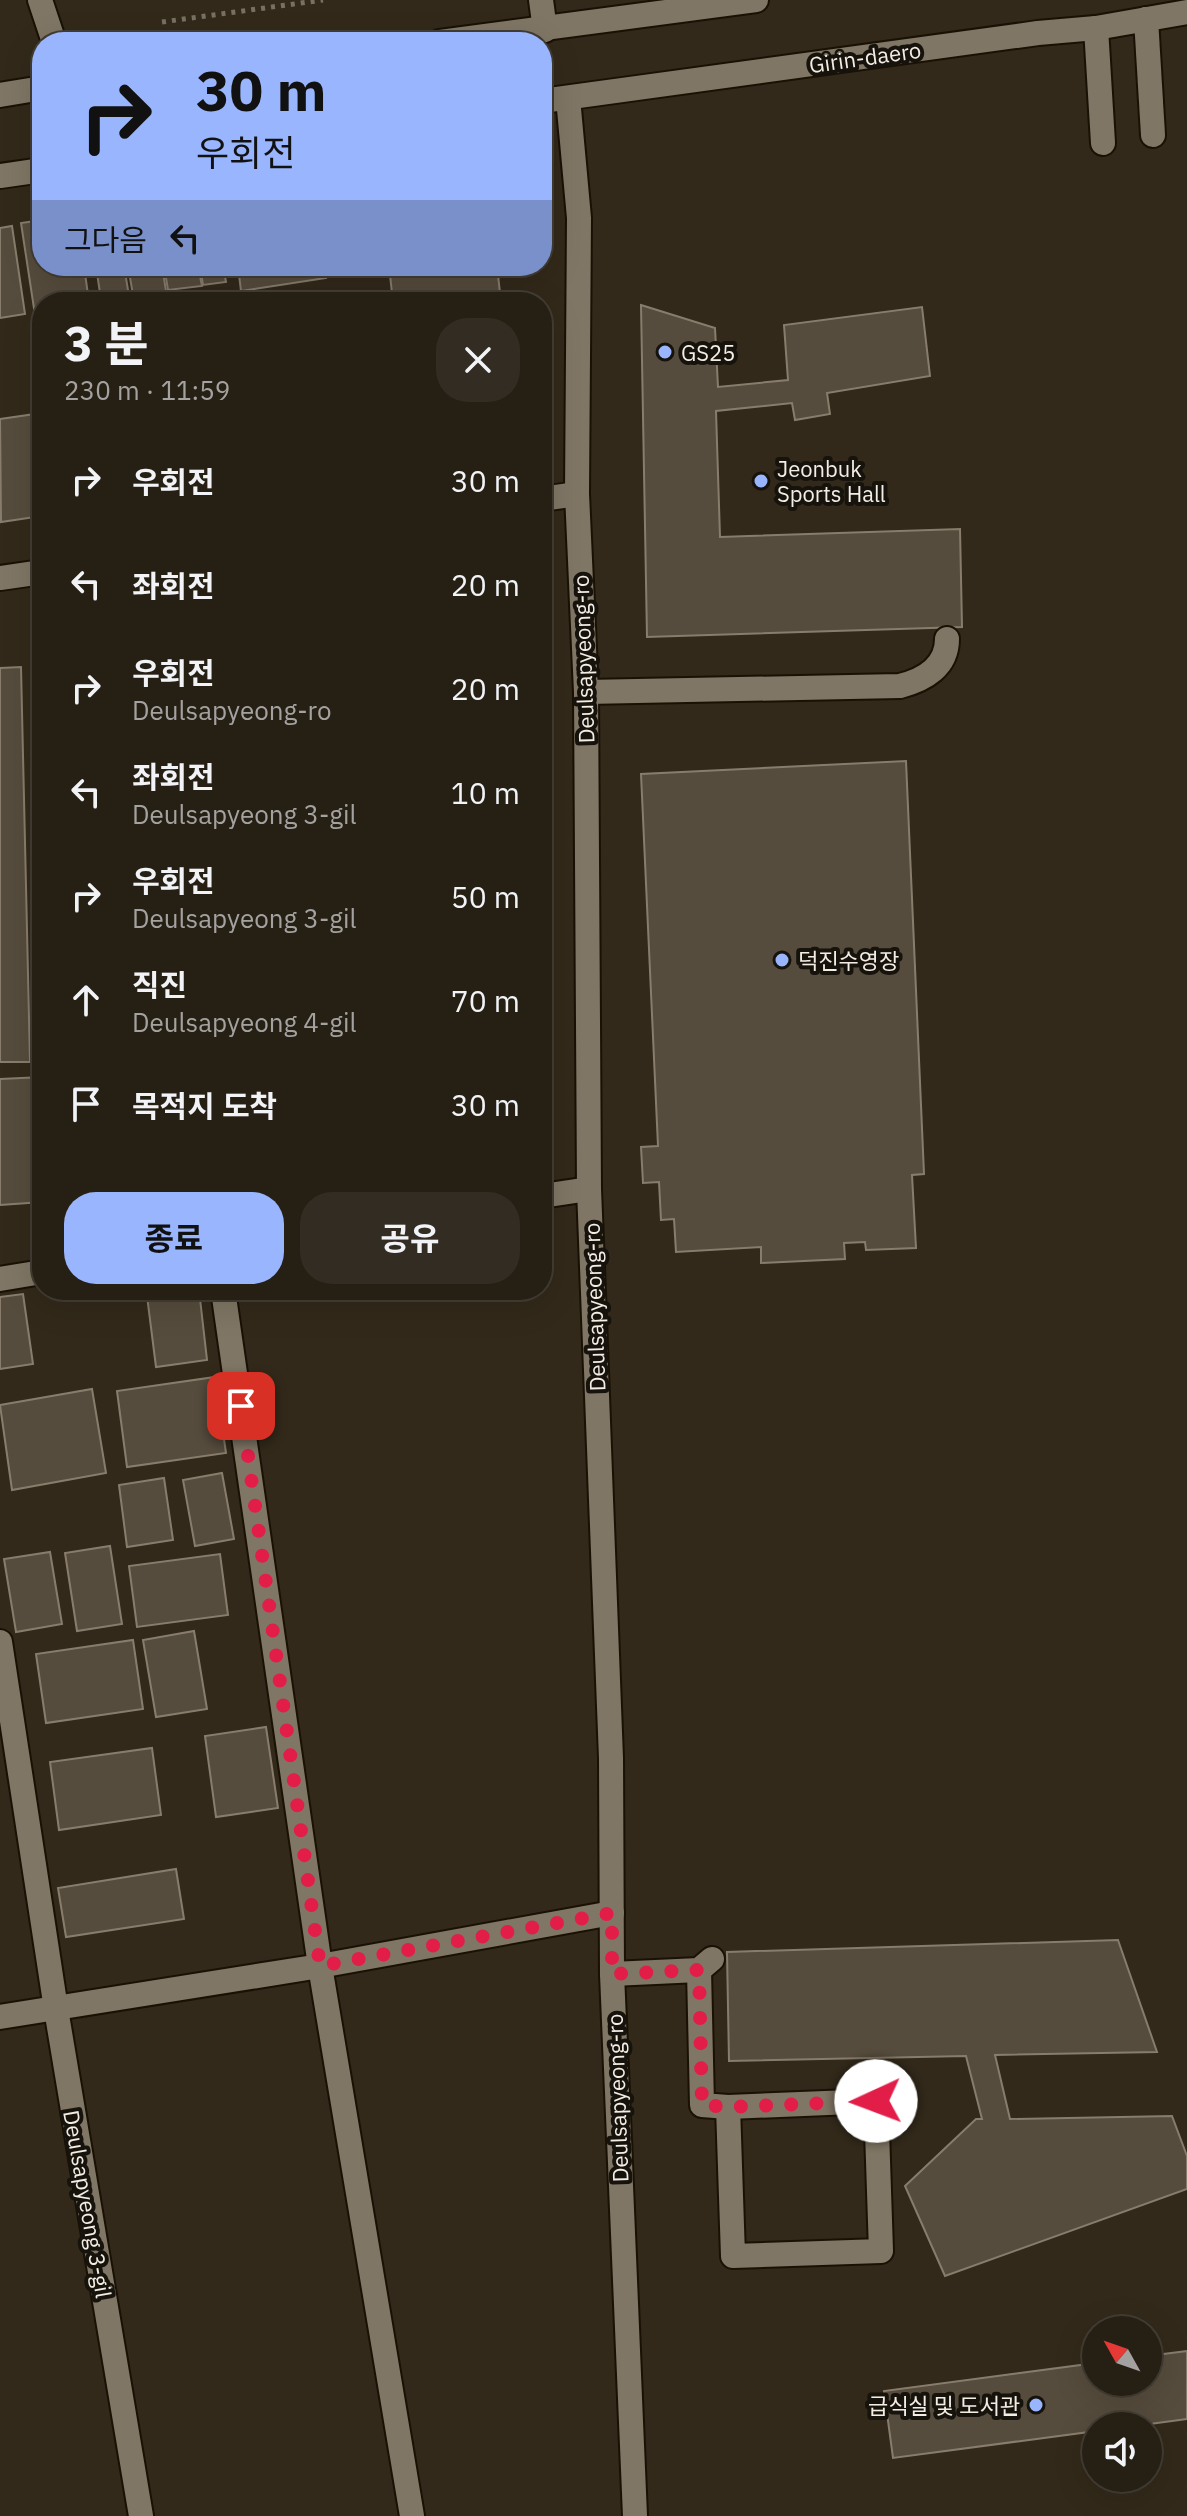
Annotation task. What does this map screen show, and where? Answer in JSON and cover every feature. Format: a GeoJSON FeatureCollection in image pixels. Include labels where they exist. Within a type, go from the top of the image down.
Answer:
{"type":"FeatureCollection","features":[{"type":"Feature","properties":{"kind":"street"},"geometry":{"type":"LineString","coordinates":[[40,0],[51,32]]}},
{"type":"Feature","properties":{"kind":"street"},"geometry":{"type":"LineString","coordinates":[[541,0],[545,30]]}},
{"type":"Feature","properties":{"kind":"street"},"geometry":{"type":"LineString","coordinates":[[528,32],[756,0]]}},
{"type":"Feature","properties":{"kind":"street","name":"Girin-daero"},"geometry":{"type":"LineString","coordinates":[[552,100],[1038,33],[1096,28],[1187,12]]}},
{"type":"Feature","properties":{"kind":"street"},"geometry":{"type":"LineString","coordinates":[[1146,19],[1153,135]]}},
{"type":"Feature","properties":{"kind":"street"},"geometry":{"type":"LineString","coordinates":[[1096,28],[1103,143]]}},
{"type":"Feature","properties":{"kind":"street"},"geometry":{"type":"LineString","coordinates":[[0,95],[32,90]]}},
{"type":"Feature","properties":{"kind":"street","name":"Deulsapyeong-ro"},"geometry":{"type":"LineString","coordinates":[[568,98],[579,218],[577,494],[586,692],[589,1189],[611,1758],[612,1974],[635,2516]]}},
{"type":"Feature","properties":{"kind":"street"},"geometry":{"type":"LineString","coordinates":[[0,176],[32,171]]}},
{"type":"Feature","properties":{"kind":"street"},"geometry":{"type":"LineString","coordinates":[[552,498],[577,494]]}},
{"type":"Feature","properties":{"kind":"street"},"geometry":{"type":"LineString","coordinates":[[0,578],[32,573]]}},
{"type":"Feature","properties":{"kind":"street"},"geometry":{"type":"LineString","coordinates":[[586,692],[900,686],[922,680],[931,673],[947,650],[947,639]]}},
{"type":"Feature","properties":{"kind":"street"},"geometry":{"type":"LineString","coordinates":[[552,1195],[589,1189]]}},
{"type":"Feature","properties":{"kind":"street"},"geometry":{"type":"LineString","coordinates":[[0,1279],[32,1274]]}},
{"type":"Feature","properties":{"kind":"street"},"geometry":{"type":"LineString","coordinates":[[225,1300],[320,1966],[412,2516]]}},
{"type":"Feature","properties":{"kind":"street","name":"Deulsapyeong 3-gil"},"geometry":{"type":"LineString","coordinates":[[0,1642],[56,2009],[141,2516]]}},
{"type":"Feature","properties":{"kind":"street"},"geometry":{"type":"LineString","coordinates":[[0,2017],[320,1966],[612,1913]]}},
{"type":"Feature","properties":{"kind":"street"},"geometry":{"type":"LineString","coordinates":[[612,1974],[706,1964],[702,2105],[728,2107],[876,2101],[881,2251],[733,2256],[728,2107]]}},
{"type":"Feature","properties":{"kind":"path"},"geometry":{"type":"LineString","coordinates":[[162,22],[323,0]]}},
{"type":"Feature","properties":{"kind":"building"},"geometry":{"type":"Polygon","coordinates":[[[32,221],[32,276],[85,276],[88,292],[32,292],[32,295],[21,223],[32,221]]]}},
{"type":"Feature","properties":{"kind":"building"},"geometry":{"type":"Polygon","coordinates":[[[12,226],[25,314],[0,318],[0,228],[12,226]]]}},
{"type":"Feature","properties":{"kind":"building"},"geometry":{"type":"Polygon","coordinates":[[[97,276],[126,276],[128,292],[100,292],[97,276]]]}},
{"type":"Feature","properties":{"kind":"building"},"geometry":{"type":"Polygon","coordinates":[[[130,276],[164,276],[166,291],[132,292],[130,276]]]}},
{"type":"Feature","properties":{"kind":"building"},"geometry":{"type":"Polygon","coordinates":[[[166,276],[200,276],[202,286],[168,290],[166,276]]]}},
{"type":"Feature","properties":{"kind":"building"},"geometry":{"type":"Polygon","coordinates":[[[202,276],[225,276],[226,282],[203,285],[202,276]]]}},
{"type":"Feature","properties":{"kind":"building"},"geometry":{"type":"Polygon","coordinates":[[[239,276],[326,278],[241,291],[239,276]]]}},
{"type":"Feature","properties":{"kind":"building"},"geometry":{"type":"Polygon","coordinates":[[[390,276],[498,276],[500,292],[392,292],[390,276]]]}},
{"type":"Feature","properties":{"kind":"building"},"geometry":{"type":"Polygon","coordinates":[[[641,305],[715,328],[718,387],[788,380],[784,325],[922,307],[930,376],[827,393],[830,414],[795,420],[792,403],[716,411],[720,537],[960,529],[962,627],[647,637],[641,305]]]}},
{"type":"Feature","properties":{"kind":"building"},"geometry":{"type":"Polygon","coordinates":[[[32,414],[32,517],[1,522],[0,419],[32,414]]]}},
{"type":"Feature","properties":{"kind":"building"},"geometry":{"type":"Polygon","coordinates":[[[21,667],[30,1062],[0,1062],[0,668],[21,667]]]}},
{"type":"Feature","properties":{"kind":"building","name":"덕진수영장"},"geometry":{"type":"Polygon","coordinates":[[[906,761],[924,1174],[912,1175],[916,1248],[866,1250],[865,1242],[844,1243],[845,1259],[761,1263],[761,1247],[676,1252],[674,1219],[661,1220],[659,1182],[643,1183],[641,1147],[658,1146],[641,774],[906,761]]]}},
{"type":"Feature","properties":{"kind":"building"},"geometry":{"type":"Polygon","coordinates":[[[32,1077],[32,1203],[0,1205],[0,1079],[32,1077]]]}},
{"type":"Feature","properties":{"kind":"building"},"geometry":{"type":"Polygon","coordinates":[[[23,1294],[33,1364],[0,1369],[0,1297],[23,1294]]]}},
{"type":"Feature","properties":{"kind":"building"},"geometry":{"type":"Polygon","coordinates":[[[148,1300],[200,1300],[207,1360],[156,1367],[148,1300]]]}},
{"type":"Feature","properties":{"kind":"building"},"geometry":{"type":"Polygon","coordinates":[[[215,1377],[226,1453],[127,1467],[117,1391],[215,1377]]]}},
{"type":"Feature","properties":{"kind":"building"},"geometry":{"type":"Polygon","coordinates":[[[92,1389],[106,1473],[12,1490],[0,1405],[92,1389]]]}},
{"type":"Feature","properties":{"kind":"building"},"geometry":{"type":"Polygon","coordinates":[[[222,1473],[234,1539],[195,1546],[183,1480],[222,1473]]]}},
{"type":"Feature","properties":{"kind":"building"},"geometry":{"type":"Polygon","coordinates":[[[164,1478],[173,1540],[127,1547],[119,1485],[164,1478]]]}},
{"type":"Feature","properties":{"kind":"building"},"geometry":{"type":"Polygon","coordinates":[[[110,1546],[122,1624],[77,1631],[65,1553],[110,1546]]]}},
{"type":"Feature","properties":{"kind":"building"},"geometry":{"type":"Polygon","coordinates":[[[50,1552],[62,1624],[16,1632],[4,1559],[50,1552]]]}},
{"type":"Feature","properties":{"kind":"building"},"geometry":{"type":"Polygon","coordinates":[[[220,1554],[228,1615],[137,1627],[129,1566],[220,1554]]]}},
{"type":"Feature","properties":{"kind":"building"},"geometry":{"type":"Polygon","coordinates":[[[194,1631],[207,1709],[156,1717],[143,1640],[194,1631]]]}},
{"type":"Feature","properties":{"kind":"building"},"geometry":{"type":"Polygon","coordinates":[[[133,1640],[143,1709],[46,1723],[36,1654],[133,1640]]]}},
{"type":"Feature","properties":{"kind":"building"},"geometry":{"type":"Polygon","coordinates":[[[266,1727],[278,1808],[216,1817],[205,1736],[266,1727]]]}},
{"type":"Feature","properties":{"kind":"building"},"geometry":{"type":"Polygon","coordinates":[[[152,1748],[161,1815],[59,1830],[50,1762],[152,1748]]]}},
{"type":"Feature","properties":{"kind":"building"},"geometry":{"type":"Polygon","coordinates":[[[176,1869],[184,1919],[66,1937],[58,1888],[176,1869]]]}},
{"type":"Feature","properties":{"kind":"building"},"geometry":{"type":"Polygon","coordinates":[[[1118,1940],[1157,2052],[995,2055],[1010,2119],[1172,2116],[1187,2156],[1187,2189],[945,2276],[905,2186],[976,2119],[982,2119],[966,2056],[729,2061],[727,1952],[1118,1940]]]}},
{"type":"Feature","properties":{"kind":"building","name":"급식실 및 도서관"},"geometry":{"type":"Polygon","coordinates":[[[1187,2351],[1187,2419],[1162,2422],[1162,2412],[1082,2412],[1082,2433],[893,2458],[884,2391],[1082,2365],[1082,2396],[1162,2396],[1162,2354],[1187,2351]]]}},
{"type":"Feature","properties":{"kind":"place","name":"GS25"},"geometry":{"type":"Point","coordinates":[665,352]}},
{"type":"Feature","properties":{"kind":"place","name":"Jeonbuk Sports Hall"},"geometry":{"type":"Point","coordinates":[761,481]}},
{"type":"Feature","properties":{"kind":"place","name":"덕진수영장"},"geometry":{"type":"Point","coordinates":[782,960]}},
{"type":"Feature","properties":{"kind":"place","name":"급식실 및 도서관"},"geometry":{"type":"Point","coordinates":[1036,2405]}},
{"type":"Feature","properties":{"kind":"route"},"geometry":{"type":"LineString","coordinates":[[241,1406],[320,1966],[612,1913],[612,1974],[699,1970],[702,2105],[728,2107],[876,2101]]}}]}
